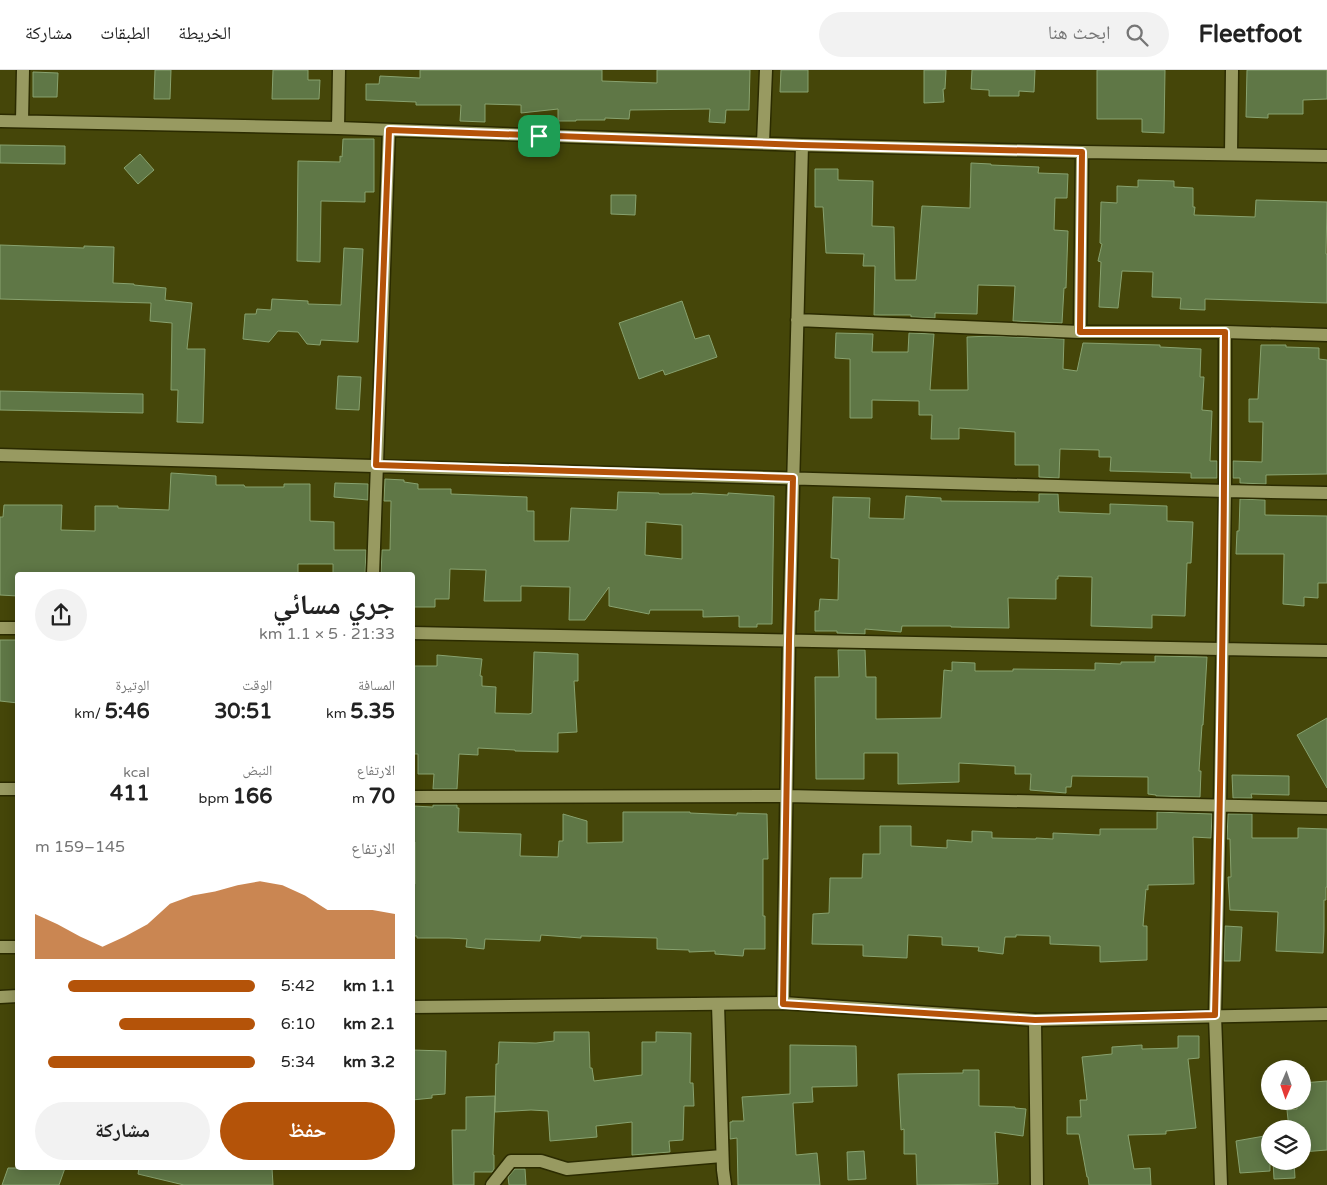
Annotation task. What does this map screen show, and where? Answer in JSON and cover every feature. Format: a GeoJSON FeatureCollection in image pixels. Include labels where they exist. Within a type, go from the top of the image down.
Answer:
{"type":"FeatureCollection","features":[{"type":"Feature","properties":{"kind":"street"},"geometry":{"type":"LineString","coordinates":[[22,121],[23,70]]}},
{"type":"Feature","properties":{"kind":"street"},"geometry":{"type":"LineString","coordinates":[[338,70],[338,128]]}},
{"type":"Feature","properties":{"kind":"street"},"geometry":{"type":"LineString","coordinates":[[763,143],[766,70]]}},
{"type":"Feature","properties":{"kind":"street"},"geometry":{"type":"LineString","coordinates":[[1230,154],[1232,70]]}},
{"type":"Feature","properties":{"kind":"street"},"geometry":{"type":"LineString","coordinates":[[0,121],[338,128],[802,145],[1327,156]]}},
{"type":"Feature","properties":{"kind":"street"},"geometry":{"type":"LineString","coordinates":[[373,572],[389,130]]}},
{"type":"Feature","properties":{"kind":"street"},"geometry":{"type":"LineString","coordinates":[[783,1004],[789,641],[802,145]]}},
{"type":"Feature","properties":{"kind":"street"},"geometry":{"type":"LineString","coordinates":[[1080,332],[1082,152]]}},
{"type":"Feature","properties":{"kind":"street"},"geometry":{"type":"LineString","coordinates":[[797,320],[1080,332],[1327,334]]}},
{"type":"Feature","properties":{"kind":"street"},"geometry":{"type":"LineString","coordinates":[[1221,1185],[1215,1015],[1225,491],[1225,332]]}},
{"type":"Feature","properties":{"kind":"street"},"geometry":{"type":"LineString","coordinates":[[0,455],[1225,491],[1327,492]]}},
{"type":"Feature","properties":{"kind":"street"},"geometry":{"type":"LineString","coordinates":[[0,628],[15,628]]}},
{"type":"Feature","properties":{"kind":"street"},"geometry":{"type":"LineString","coordinates":[[415,633],[1327,651]]}},
{"type":"Feature","properties":{"kind":"street"},"geometry":{"type":"LineString","coordinates":[[0,789],[15,789]]}},
{"type":"Feature","properties":{"kind":"street"},"geometry":{"type":"LineString","coordinates":[[415,797],[787,796],[1327,808]]}},
{"type":"Feature","properties":{"kind":"street"},"geometry":{"type":"LineString","coordinates":[[0,947],[15,947]]}},
{"type":"Feature","properties":{"kind":"street"},"geometry":{"type":"LineString","coordinates":[[0,997],[15,996]]}},
{"type":"Feature","properties":{"kind":"street"},"geometry":{"type":"LineString","coordinates":[[718,1004],[722,1156],[725,1185]]}},
{"type":"Feature","properties":{"kind":"street"},"geometry":{"type":"LineString","coordinates":[[415,1007],[783,1004],[1035,1020],[1327,1014]]}},
{"type":"Feature","properties":{"kind":"street"},"geometry":{"type":"LineString","coordinates":[[1035,1020],[1037,1185]]}},
{"type":"Feature","properties":{"kind":"street"},"geometry":{"type":"LineString","coordinates":[[492,1185],[511,1161],[541,1161],[567,1169],[722,1156]]}},
{"type":"Feature","properties":{"kind":"building"},"geometry":{"type":"Polygon","coordinates":[[[155,70],[171,70],[170,99],[154,99],[155,70]]]}},
{"type":"Feature","properties":{"kind":"building"},"geometry":{"type":"Polygon","coordinates":[[[273,70],[308,70],[308,80],[320,80],[319,99],[272,99],[273,70]]]}},
{"type":"Feature","properties":{"kind":"building"},"geometry":{"type":"Polygon","coordinates":[[[420,70],[602,70],[602,81],[657,83],[657,70],[750,70],[749,110],[726,110],[725,123],[709,122],[710,109],[630,110],[629,119],[605,118],[605,120],[558,121],[558,109],[521,113],[521,105],[485,104],[485,122],[460,121],[461,105],[416,105],[416,102],[366,100],[366,84],[379,84],[380,76],[420,78],[420,70]]]}},
{"type":"Feature","properties":{"kind":"building"},"geometry":{"type":"Polygon","coordinates":[[[781,70],[808,70],[808,92],[780,92],[781,70]]]}},
{"type":"Feature","properties":{"kind":"building"},"geometry":{"type":"Polygon","coordinates":[[[924,70],[946,70],[945,89],[943,89],[944,102],[924,103],[924,70]]]}},
{"type":"Feature","properties":{"kind":"building"},"geometry":{"type":"Polygon","coordinates":[[[972,70],[1035,70],[1034,92],[1019,91],[1019,96],[989,96],[989,90],[971,89],[972,70]]]}},
{"type":"Feature","properties":{"kind":"building"},"geometry":{"type":"Polygon","coordinates":[[[1097,70],[1165,70],[1164,133],[1142,132],[1142,119],[1097,119],[1097,70]]]}},
{"type":"Feature","properties":{"kind":"building"},"geometry":{"type":"Polygon","coordinates":[[[1247,70],[1327,70],[1327,99],[1303,100],[1303,114],[1268,114],[1268,118],[1246,117],[1247,70]]]}},
{"type":"Feature","properties":{"kind":"building"},"geometry":{"type":"Polygon","coordinates":[[[33,72],[58,73],[57,97],[33,97],[33,72]]]}},
{"type":"Feature","properties":{"kind":"building"},"geometry":{"type":"Polygon","coordinates":[[[343,139],[374,139],[374,192],[365,192],[365,202],[321,201],[320,262],[297,261],[298,161],[340,162],[343,139]]]}},
{"type":"Feature","properties":{"kind":"building"},"geometry":{"type":"Polygon","coordinates":[[[0,145],[65,146],[65,164],[0,163],[0,145]]]}},
{"type":"Feature","properties":{"kind":"building"},"geometry":{"type":"Polygon","coordinates":[[[140,154],[154,170],[138,184],[124,168],[140,154]]]}},
{"type":"Feature","properties":{"kind":"building"},"geometry":{"type":"Polygon","coordinates":[[[971,163],[1039,167],[1038,173],[1068,174],[1067,198],[1055,198],[1054,230],[1068,231],[1066,288],[1064,288],[1062,323],[1013,321],[1015,286],[978,285],[977,314],[935,313],[935,318],[911,317],[911,315],[874,315],[875,266],[863,266],[864,254],[826,253],[823,207],[815,207],[815,169],[838,169],[838,180],[873,181],[872,226],[894,227],[895,280],[916,280],[922,206],[970,208],[971,163]]]}},
{"type":"Feature","properties":{"kind":"building"},"geometry":{"type":"Polygon","coordinates":[[[1138,180],[1174,181],[1174,187],[1193,188],[1194,215],[1255,217],[1256,200],[1327,202],[1327,303],[1205,299],[1205,310],[1180,309],[1181,298],[1152,297],[1153,272],[1122,271],[1118,308],[1099,307],[1101,262],[1098,261],[1102,244],[1100,243],[1101,202],[1117,203],[1117,186],[1138,187],[1138,180]]]}},
{"type":"Feature","properties":{"kind":"building"},"geometry":{"type":"Polygon","coordinates":[[[611,195],[636,195],[635,215],[611,214],[611,195]]]}},
{"type":"Feature","properties":{"kind":"building"},"geometry":{"type":"Polygon","coordinates":[[[0,245],[84,248],[84,246],[114,247],[113,283],[166,288],[165,300],[192,303],[187,349],[205,349],[203,423],[177,422],[178,390],[171,390],[172,323],[150,321],[151,303],[0,299],[0,245]]]}},
{"type":"Feature","properties":{"kind":"building"},"geometry":{"type":"Polygon","coordinates":[[[344,248],[363,249],[358,342],[321,340],[320,345],[307,344],[298,332],[278,331],[269,342],[243,339],[245,314],[256,314],[257,309],[271,310],[272,299],[308,301],[308,304],[341,305],[344,248]]]}},
{"type":"Feature","properties":{"kind":"building"},"geometry":{"type":"Polygon","coordinates":[[[682,301],[695,339],[709,335],[717,357],[665,375],[663,370],[639,379],[619,323],[682,301]]]}},
{"type":"Feature","properties":{"kind":"building"},"geometry":{"type":"Polygon","coordinates":[[[836,333],[873,334],[872,352],[908,352],[909,333],[934,334],[930,390],[968,390],[967,337],[1064,339],[1063,369],[1077,371],[1083,343],[1160,345],[1160,347],[1201,349],[1200,377],[1204,377],[1202,410],[1212,411],[1210,461],[1217,461],[1217,478],[1191,478],[1191,473],[1110,471],[1111,457],[1099,457],[1099,450],[1060,449],[1059,478],[1039,477],[1039,465],[1015,465],[1015,432],[959,428],[959,439],[931,439],[932,415],[919,415],[919,401],[872,400],[872,418],[850,418],[850,359],[835,358],[836,333]]]}},
{"type":"Feature","properties":{"kind":"building"},"geometry":{"type":"Polygon","coordinates":[[[1261,345],[1319,348],[1319,359],[1327,360],[1327,474],[1266,475],[1266,484],[1240,483],[1240,478],[1233,478],[1233,461],[1262,462],[1263,422],[1249,422],[1249,399],[1258,399],[1261,345]]]}},
{"type":"Feature","properties":{"kind":"building"},"geometry":{"type":"Polygon","coordinates":[[[338,376],[361,377],[359,410],[336,409],[338,376]]]}},
{"type":"Feature","properties":{"kind":"building"},"geometry":{"type":"Polygon","coordinates":[[[0,391],[143,394],[143,413],[0,410],[0,391]]]}},
{"type":"Feature","properties":{"kind":"building"},"geometry":{"type":"Polygon","coordinates":[[[171,473],[216,476],[216,485],[284,487],[284,484],[310,484],[310,521],[334,522],[334,550],[366,550],[365,572],[333,572],[333,564],[298,564],[298,572],[15,572],[15,596],[0,595],[0,517],[3,517],[4,505],[62,505],[61,530],[95,531],[95,506],[169,510],[171,473]]]}},
{"type":"Feature","properties":{"kind":"building"},"geometry":{"type":"Polygon","coordinates":[[[385,479],[404,480],[404,482],[418,484],[418,489],[451,489],[451,494],[527,497],[527,511],[534,511],[534,541],[569,541],[571,508],[617,510],[618,492],[728,495],[728,493],[774,496],[772,624],[757,624],[757,627],[739,627],[739,616],[703,617],[703,610],[650,610],[649,614],[609,606],[609,587],[585,620],[569,620],[570,587],[521,586],[521,601],[484,601],[486,570],[450,569],[449,599],[435,599],[435,607],[415,607],[415,572],[381,572],[382,550],[390,550],[391,501],[384,501],[385,479]],[[646,522],[645,555],[682,559],[682,525],[646,522]]]}},
{"type":"Feature","properties":{"kind":"building"},"geometry":{"type":"Polygon","coordinates":[[[335,483],[368,484],[368,500],[334,497],[335,483]]]}},
{"type":"Feature","properties":{"kind":"building"},"geometry":{"type":"Polygon","coordinates":[[[1039,494],[1058,494],[1059,512],[1110,514],[1110,504],[1167,506],[1167,521],[1193,522],[1191,563],[1187,563],[1185,616],[1152,615],[1152,628],[1091,626],[1092,577],[1058,576],[1058,579],[1056,579],[1056,599],[1008,598],[1009,628],[902,626],[901,632],[865,629],[865,634],[815,631],[815,611],[819,611],[820,599],[838,600],[839,559],[831,558],[833,497],[870,498],[869,518],[904,519],[906,496],[941,498],[941,501],[1039,502],[1039,494]]]}},
{"type":"Feature","properties":{"kind":"building"},"geometry":{"type":"Polygon","coordinates":[[[1240,499],[1265,500],[1265,515],[1327,516],[1327,583],[1318,583],[1318,598],[1304,597],[1304,606],[1283,604],[1284,554],[1236,554],[1240,499]]]}},
{"type":"Feature","properties":{"kind":"building"},"geometry":{"type":"Polygon","coordinates":[[[0,640],[15,640],[15,703],[0,701],[0,640]]]}},
{"type":"Feature","properties":{"kind":"building"},"geometry":{"type":"Polygon","coordinates":[[[838,650],[865,650],[866,677],[876,677],[876,719],[941,718],[944,670],[952,671],[952,662],[975,663],[975,671],[1013,671],[1013,669],[1095,670],[1095,663],[1155,662],[1155,656],[1207,657],[1199,771],[1201,771],[1200,797],[1156,796],[1148,794],[1148,777],[1072,776],[1071,787],[1066,787],[1066,793],[1030,790],[1031,774],[1015,774],[1015,766],[959,763],[959,782],[898,784],[898,753],[864,753],[864,779],[816,779],[815,677],[839,677],[838,650]]]}},
{"type":"Feature","properties":{"kind":"building"},"geometry":{"type":"Polygon","coordinates":[[[534,652],[578,654],[578,681],[574,681],[577,732],[558,733],[558,752],[478,748],[478,755],[459,754],[457,789],[433,789],[434,774],[418,774],[418,754],[415,754],[415,666],[437,666],[437,655],[482,659],[480,676],[482,676],[482,686],[496,687],[495,713],[532,713],[534,652]]]}},
{"type":"Feature","properties":{"kind":"building"},"geometry":{"type":"Polygon","coordinates":[[[1327,718],[1327,788],[1297,735],[1327,718]]]}},
{"type":"Feature","properties":{"kind":"building"},"geometry":{"type":"Polygon","coordinates":[[[1232,775],[1289,776],[1289,795],[1251,794],[1252,798],[1233,798],[1232,775]]]}},
{"type":"Feature","properties":{"kind":"building"},"geometry":{"type":"Polygon","coordinates":[[[433,805],[457,805],[457,808],[459,808],[458,832],[521,834],[520,856],[558,857],[559,841],[563,841],[563,814],[587,821],[587,843],[623,842],[623,812],[767,814],[768,859],[763,859],[765,949],[744,949],[743,956],[715,954],[715,951],[689,952],[689,950],[657,949],[657,938],[581,936],[581,938],[541,935],[540,941],[485,939],[484,949],[466,947],[467,939],[417,938],[415,936],[415,806],[433,807],[433,805]]]}},
{"type":"Feature","properties":{"kind":"building"},"geometry":{"type":"Polygon","coordinates":[[[1157,812],[1212,814],[1211,838],[1193,837],[1194,884],[1148,885],[1148,890],[1146,889],[1143,926],[1147,926],[1147,960],[1100,962],[1100,946],[1050,944],[1050,936],[1016,935],[1016,937],[1005,937],[1003,954],[978,951],[979,947],[942,945],[942,937],[908,935],[907,958],[863,956],[863,945],[812,944],[813,914],[829,913],[830,878],[862,878],[863,854],[880,854],[880,826],[911,826],[911,846],[947,848],[947,840],[972,842],[972,831],[992,832],[992,838],[1053,839],[1053,833],[1100,835],[1100,829],[1157,829],[1157,812]]]}},
{"type":"Feature","properties":{"kind":"building"},"geometry":{"type":"Polygon","coordinates":[[[1228,814],[1252,814],[1252,838],[1298,838],[1298,828],[1327,829],[1327,887],[1326,900],[1324,900],[1323,953],[1276,951],[1278,912],[1230,910],[1228,877],[1231,877],[1230,839],[1227,839],[1228,814]]]}},
{"type":"Feature","properties":{"kind":"building"},"geometry":{"type":"Polygon","coordinates":[[[1225,926],[1242,927],[1240,961],[1224,961],[1225,926]]]}},
{"type":"Feature","properties":{"kind":"building"},"geometry":{"type":"Polygon","coordinates":[[[554,1032],[589,1032],[590,1068],[592,1068],[594,1081],[642,1075],[642,1042],[656,1042],[656,1032],[691,1033],[690,1083],[693,1083],[694,1106],[684,1106],[683,1140],[669,1141],[670,1152],[632,1155],[632,1122],[596,1126],[597,1137],[550,1141],[548,1111],[495,1112],[496,1064],[498,1064],[499,1042],[536,1043],[554,1041],[554,1032]]]}},
{"type":"Feature","properties":{"kind":"building"},"geometry":{"type":"Polygon","coordinates":[[[1178,1036],[1199,1036],[1199,1058],[1188,1059],[1196,1128],[1166,1131],[1166,1134],[1128,1135],[1134,1169],[1150,1168],[1151,1185],[1089,1185],[1079,1134],[1067,1134],[1067,1117],[1081,1117],[1080,1100],[1087,1100],[1082,1057],[1112,1054],[1112,1047],[1142,1045],[1142,1049],[1178,1048],[1178,1036]]]}},
{"type":"Feature","properties":{"kind":"building"},"geometry":{"type":"Polygon","coordinates":[[[790,1045],[856,1046],[857,1086],[812,1087],[813,1102],[793,1103],[796,1155],[817,1153],[820,1185],[738,1185],[737,1138],[730,1139],[730,1122],[744,1121],[742,1097],[790,1094],[790,1045]]]}},
{"type":"Feature","properties":{"kind":"building"},"geometry":{"type":"Polygon","coordinates":[[[415,1050],[446,1051],[445,1094],[432,1095],[432,1098],[415,1100],[415,1050]]]}},
{"type":"Feature","properties":{"kind":"building"},"geometry":{"type":"Polygon","coordinates":[[[963,1070],[979,1070],[979,1106],[1026,1109],[1023,1136],[995,1132],[998,1184],[917,1185],[916,1154],[904,1154],[904,1129],[901,1130],[898,1074],[963,1073],[963,1070]]]}},
{"type":"Feature","properties":{"kind":"building"},"geometry":{"type":"Polygon","coordinates":[[[1327,1081],[1327,1150],[1311,1151],[1311,1120],[1288,1120],[1287,1110],[1311,1110],[1311,1082],[1327,1081]]]}},
{"type":"Feature","properties":{"kind":"building"},"geometry":{"type":"Polygon","coordinates":[[[495,1096],[494,1169],[492,1172],[474,1172],[474,1185],[453,1185],[452,1130],[466,1130],[466,1097],[495,1096]]]}},
{"type":"Feature","properties":{"kind":"building"},"geometry":{"type":"Polygon","coordinates":[[[1261,1137],[1261,1170],[1270,1171],[1240,1173],[1236,1141],[1261,1137]]]}},
{"type":"Feature","properties":{"kind":"building"},"geometry":{"type":"Polygon","coordinates":[[[864,1151],[866,1179],[848,1180],[847,1152],[864,1151]]]}},
{"type":"Feature","properties":{"kind":"building"},"geometry":{"type":"Polygon","coordinates":[[[8,1168],[15,1168],[15,1170],[64,1170],[59,1185],[2,1185],[8,1168]]]}},
{"type":"Feature","properties":{"kind":"building"},"geometry":{"type":"Polygon","coordinates":[[[515,1169],[525,1169],[526,1185],[509,1185],[508,1177],[515,1169]]]}},
{"type":"Feature","properties":{"kind":"building"},"geometry":{"type":"Polygon","coordinates":[[[139,1170],[272,1170],[273,1185],[184,1185],[138,1174],[139,1170]]]}},
{"type":"Feature","properties":{"kind":"building"},"geometry":{"type":"Polygon","coordinates":[[[1274,1170],[1295,1170],[1295,1178],[1274,1179],[1274,1170]]]}},
{"type":"Feature","properties":{"kind":"route"},"geometry":{"type":"LineString","coordinates":[[389,130],[539,136],[1082,152],[1080,332],[1225,332],[1225,491],[1215,1015],[1035,1020],[783,1004],[793,478],[376,465],[389,130]]}}]}
